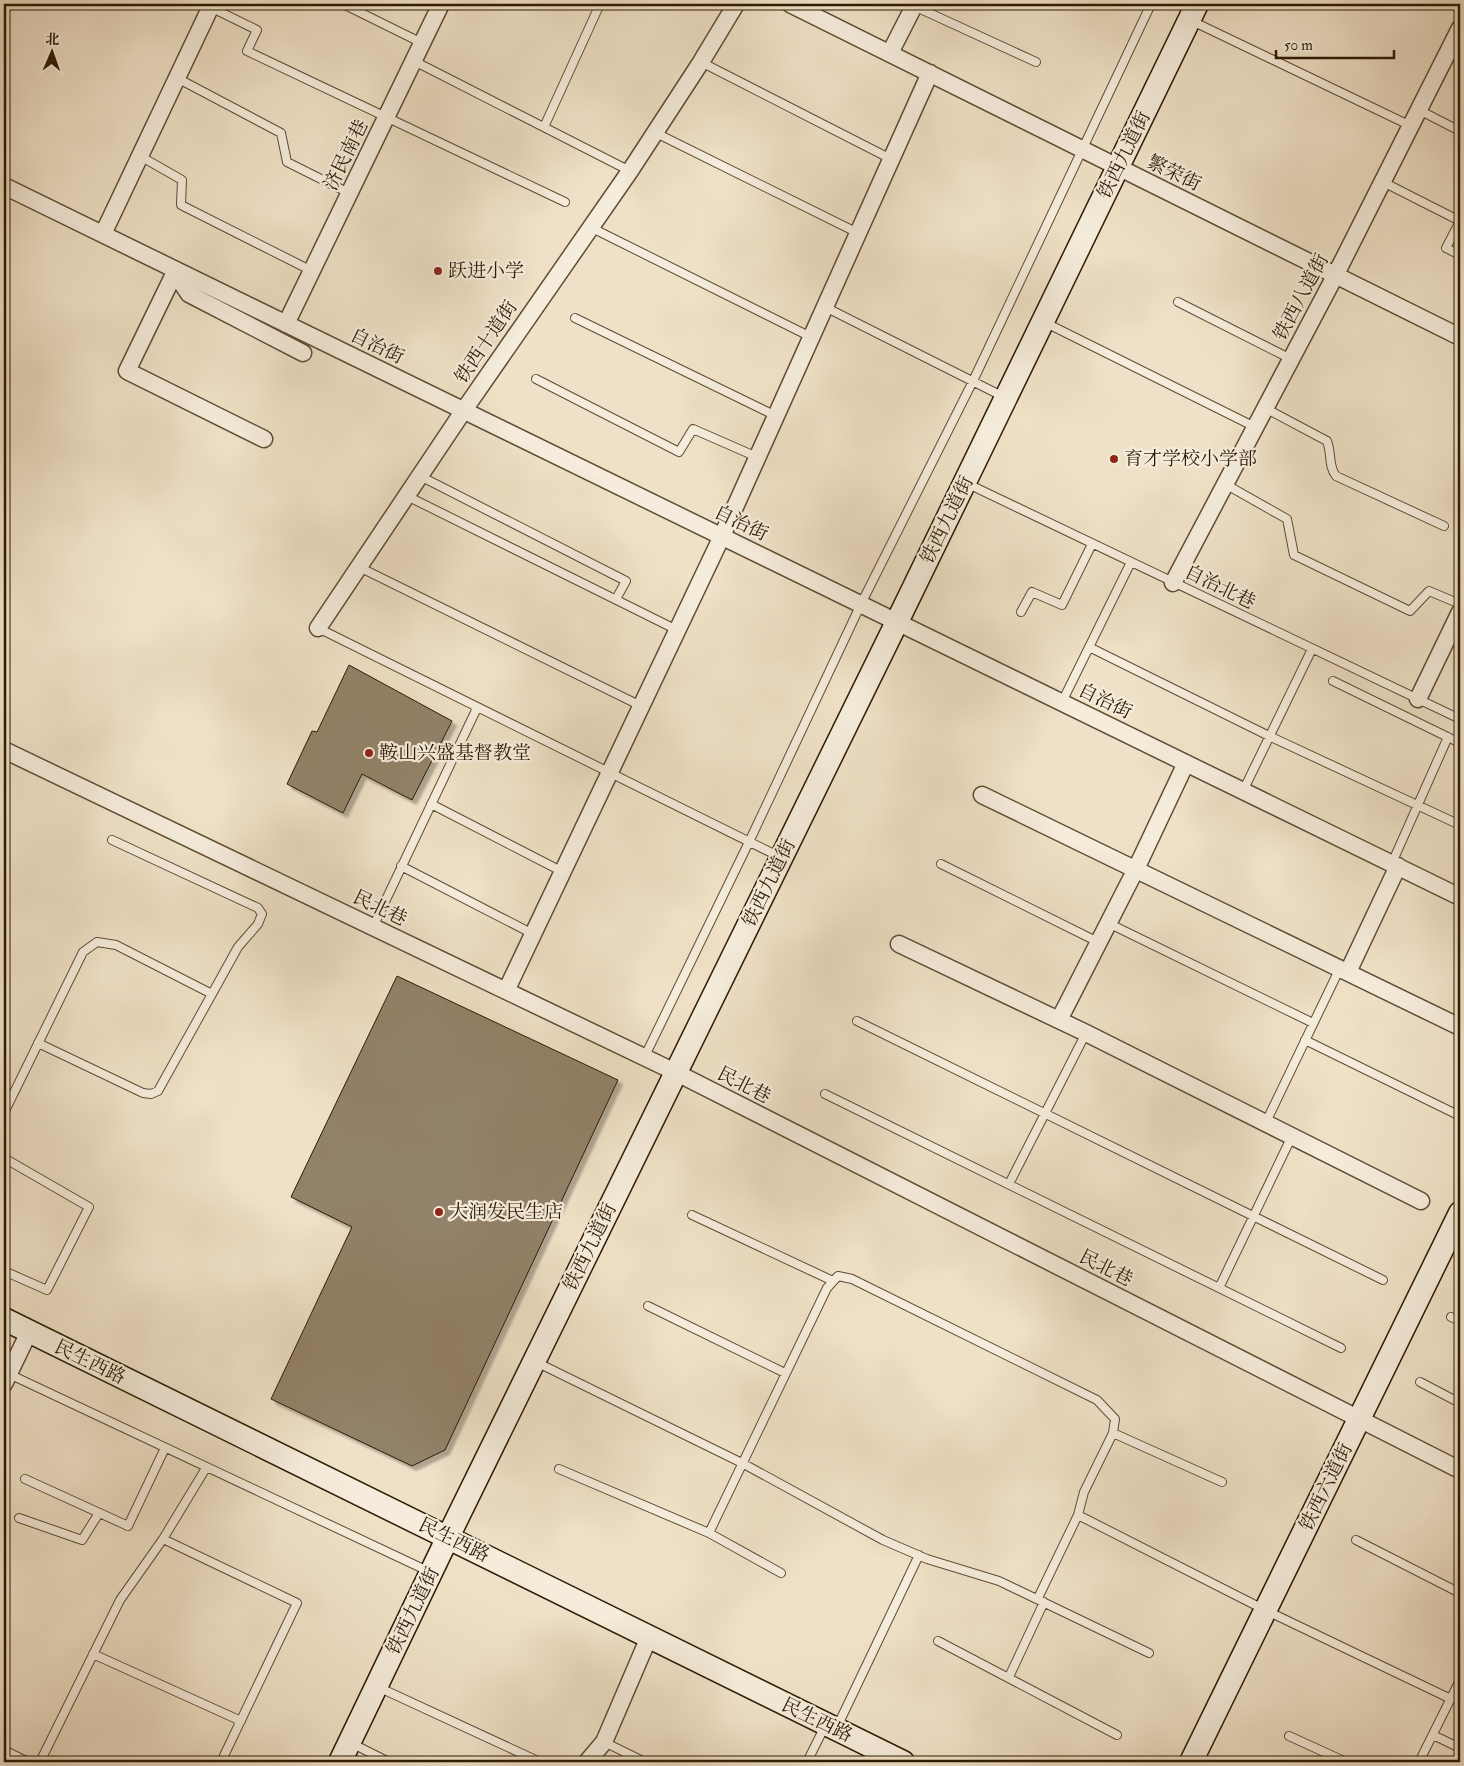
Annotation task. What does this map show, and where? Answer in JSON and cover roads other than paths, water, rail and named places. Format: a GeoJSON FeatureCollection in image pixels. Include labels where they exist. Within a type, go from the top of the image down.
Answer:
{"type":"FeatureCollection","features":[{"type":"Feature","properties":{"kind":"main road","name":"铁西九道街"},"geometry":{"type":"LineString","coordinates":[[340,1762],[448,1537],[898,622],[1194,12]]}},
{"type":"Feature","properties":{"kind":"main road","name":"铁西六道街"},"geometry":{"type":"LineString","coordinates":[[1191,1762],[1460,1213]]}},
{"type":"Feature","properties":{"kind":"main road","name":"民生西路"},"geometry":{"type":"LineString","coordinates":[[4,1320],[903,1762]]}},
{"type":"Feature","properties":{"kind":"street","name":"济民南巷"},"geometry":{"type":"LineString","coordinates":[[286,324],[441,4]]}},
{"type":"Feature","properties":{"kind":"street","name":"铁西十道街"},"geometry":{"type":"LineString","coordinates":[[318,628],[464,410],[630,171],[701,62],[736,4]]}},
{"type":"Feature","properties":{"kind":"street","name":"繁荣街"},"geometry":{"type":"LineString","coordinates":[[790,4],[1460,337]]}},
{"type":"Feature","properties":{"kind":"street"},"geometry":{"type":"LineString","coordinates":[[890,53],[913,4]]}},
{"type":"Feature","properties":{"kind":"street"},"geometry":{"type":"LineString","coordinates":[[103,234],[211,5]]}},
{"type":"Feature","properties":{"kind":"street","name":"铁西八道街"},"geometry":{"type":"LineString","coordinates":[[1173,583],[1336,276],[1460,28]]}},
{"type":"Feature","properties":{"kind":"street"},"geometry":{"type":"LineString","coordinates":[[506,991],[722,536],[930,73]]}},
{"type":"Feature","properties":{"kind":"street","name":"自治街"},"geometry":{"type":"LineString","coordinates":[[4,186],[1460,897]]}},
{"type":"Feature","properties":{"kind":"street"},"geometry":{"type":"LineString","coordinates":[[176,271],[188,294],[303,354]]}},
{"type":"Feature","properties":{"kind":"street"},"geometry":{"type":"LineString","coordinates":[[176,271],[127,370],[264,439]]}},
{"type":"Feature","properties":{"kind":"street"},"geometry":{"type":"LineString","coordinates":[[1418,699],[1460,612]]}},
{"type":"Feature","properties":{"kind":"street","name":"民北巷"},"geometry":{"type":"LineString","coordinates":[[4,750],[676,1073],[1460,1470]]}},
{"type":"Feature","properties":{"kind":"street"},"geometry":{"type":"LineString","coordinates":[[1059,1020],[1136,869],[1186,763]]}},
{"type":"Feature","properties":{"kind":"street"},"geometry":{"type":"LineString","coordinates":[[982,795],[1460,1027]]}},
{"type":"Feature","properties":{"kind":"street"},"geometry":{"type":"LineString","coordinates":[[1344,970],[1395,865]]}},
{"type":"Feature","properties":{"kind":"street"},"geometry":{"type":"LineString","coordinates":[[899,944],[1086,1033],[1421,1201]]}},
{"type":"Feature","properties":{"kind":"street"},"geometry":{"type":"LineString","coordinates":[[6,1379],[30,1332]]}},
{"type":"Feature","properties":{"kind":"street"},"geometry":{"type":"LineString","coordinates":[[587,1762],[604,1742],[649,1637]]}},
{"type":"Feature","properties":{"kind":"lane"},"geometry":{"type":"LineString","coordinates":[[343,4],[422,43]]}},
{"type":"Feature","properties":{"kind":"lane"},"geometry":{"type":"LineString","coordinates":[[544,127],[600,4]]}},
{"type":"Feature","properties":{"kind":"lane"},"geometry":{"type":"LineString","coordinates":[[913,4],[1036,62]]}},
{"type":"Feature","properties":{"kind":"lane"},"geometry":{"type":"LineString","coordinates":[[644,1058],[749,842],[860,604],[973,381],[1080,149],[1150,4]]}},
{"type":"Feature","properties":{"kind":"lane"},"geometry":{"type":"LineString","coordinates":[[211,5],[256,30],[247,51],[565,202]]}},
{"type":"Feature","properties":{"kind":"lane"},"geometry":{"type":"LineString","coordinates":[[1194,12],[1411,126]]}},
{"type":"Feature","properties":{"kind":"lane"},"geometry":{"type":"LineString","coordinates":[[414,61],[630,171]]}},
{"type":"Feature","properties":{"kind":"lane"},"geometry":{"type":"LineString","coordinates":[[701,62],[891,160]]}},
{"type":"Feature","properties":{"kind":"lane"},"geometry":{"type":"LineString","coordinates":[[177,78],[281,133],[287,162],[349,193]]}},
{"type":"Feature","properties":{"kind":"lane"},"geometry":{"type":"LineString","coordinates":[[1418,110],[1460,131]]}},
{"type":"Feature","properties":{"kind":"lane"},"geometry":{"type":"LineString","coordinates":[[656,132],[858,233]]}},
{"type":"Feature","properties":{"kind":"lane"},"geometry":{"type":"LineString","coordinates":[[140,156],[182,180],[181,205],[312,271]]}},
{"type":"Feature","properties":{"kind":"lane"},"geometry":{"type":"LineString","coordinates":[[1383,182],[1460,221],[1446,248],[1460,255]]}},
{"type":"Feature","properties":{"kind":"lane"},"geometry":{"type":"LineString","coordinates":[[590,227],[811,337]]}},
{"type":"Feature","properties":{"kind":"lane"},"geometry":{"type":"LineString","coordinates":[[1178,302],[1292,359]]}},
{"type":"Feature","properties":{"kind":"lane"},"geometry":{"type":"LineString","coordinates":[[825,307],[1006,398]]}},
{"type":"Feature","properties":{"kind":"lane"},"geometry":{"type":"LineString","coordinates":[[575,318],[776,416]]}},
{"type":"Feature","properties":{"kind":"lane"},"geometry":{"type":"LineString","coordinates":[[1043,322],[1255,427]]}},
{"type":"Feature","properties":{"kind":"lane"},"geometry":{"type":"LineString","coordinates":[[536,379],[679,452],[693,429],[758,457]]}},
{"type":"Feature","properties":{"kind":"lane"},"geometry":{"type":"LineString","coordinates":[[1265,408],[1327,440],[1332,452],[1331,470],[1336,476],[1444,526]]}},
{"type":"Feature","properties":{"kind":"lane"},"geometry":{"type":"LineString","coordinates":[[420,476],[626,581],[616,599]]}},
{"type":"Feature","properties":{"kind":"lane","name":"自治北巷"},"geometry":{"type":"LineString","coordinates":[[965,483],[1460,719]]}},
{"type":"Feature","properties":{"kind":"lane"},"geometry":{"type":"LineString","coordinates":[[1225,484],[1287,519],[1294,555],[1410,611],[1429,591],[1460,604]]}},
{"type":"Feature","properties":{"kind":"lane"},"geometry":{"type":"LineString","coordinates":[[407,496],[677,630]]}},
{"type":"Feature","properties":{"kind":"lane"},"geometry":{"type":"LineString","coordinates":[[1021,612],[1032,592],[1062,605],[1092,544]]}},
{"type":"Feature","properties":{"kind":"lane"},"geometry":{"type":"LineString","coordinates":[[1062,702],[1131,562]]}},
{"type":"Feature","properties":{"kind":"lane"},"geometry":{"type":"LineString","coordinates":[[359,567],[641,706]]}},
{"type":"Feature","properties":{"kind":"lane"},"geometry":{"type":"LineString","coordinates":[[318,628],[781,858]]}},
{"type":"Feature","properties":{"kind":"lane"},"geometry":{"type":"LineString","coordinates":[[1089,647],[1269,736],[1460,825]]}},
{"type":"Feature","properties":{"kind":"lane"},"geometry":{"type":"LineString","coordinates":[[1243,791],[1312,649]]}},
{"type":"Feature","properties":{"kind":"lane"},"geometry":{"type":"LineString","coordinates":[[1333,681],[1460,743]]}},
{"type":"Feature","properties":{"kind":"lane"},"geometry":{"type":"LineString","coordinates":[[373,927],[477,708]]}},
{"type":"Feature","properties":{"kind":"lane"},"geometry":{"type":"LineString","coordinates":[[1395,865],[1418,805],[1448,737]]}},
{"type":"Feature","properties":{"kind":"lane"},"geometry":{"type":"LineString","coordinates":[[431,804],[563,872]]}},
{"type":"Feature","properties":{"kind":"lane"},"geometry":{"type":"LineString","coordinates":[[38,1043],[143,1093],[151,1094],[158,1090],[238,947],[258,924],[262,914],[258,908],[112,840]]}},
{"type":"Feature","properties":{"kind":"lane"},"geometry":{"type":"LineString","coordinates":[[941,864],[1098,942]]}},
{"type":"Feature","properties":{"kind":"lane"},"geometry":{"type":"LineString","coordinates":[[402,866],[533,934]]}},
{"type":"Feature","properties":{"kind":"lane"},"geometry":{"type":"LineString","coordinates":[[1108,923],[1313,1024]]}},
{"type":"Feature","properties":{"kind":"lane"},"geometry":{"type":"LineString","coordinates":[[4,1113],[83,952],[97,942],[116,945],[212,994]]}},
{"type":"Feature","properties":{"kind":"lane"},"geometry":{"type":"LineString","coordinates":[[1266,1122],[1313,1024],[1344,970]]}},
{"type":"Feature","properties":{"kind":"lane"},"geometry":{"type":"LineString","coordinates":[[857,1020],[1383,1280]]}},
{"type":"Feature","properties":{"kind":"lane"},"geometry":{"type":"LineString","coordinates":[[1009,1184],[1086,1033]]}},
{"type":"Feature","properties":{"kind":"lane"},"geometry":{"type":"LineString","coordinates":[[1306,1040],[1460,1116]]}},
{"type":"Feature","properties":{"kind":"lane"},"geometry":{"type":"LineString","coordinates":[[825,1094],[1340,1348]]}},
{"type":"Feature","properties":{"kind":"lane"},"geometry":{"type":"LineString","coordinates":[[1219,1288],[1292,1136]]}},
{"type":"Feature","properties":{"kind":"lane"},"geometry":{"type":"LineString","coordinates":[[4,1158],[89,1207],[47,1290],[4,1271]]}},
{"type":"Feature","properties":{"kind":"lane"},"geometry":{"type":"LineString","coordinates":[[692,1214],[833,1281]]}},
{"type":"Feature","properties":{"kind":"lane"},"geometry":{"type":"LineString","coordinates":[[710,1533],[827,1288],[838,1276],[852,1279],[1097,1400],[1114,1419],[1114,1433],[1084,1492],[1078,1515],[1009,1677]]}},
{"type":"Feature","properties":{"kind":"lane"},"geometry":{"type":"LineString","coordinates":[[648,1306],[786,1373]]}},
{"type":"Feature","properties":{"kind":"lane"},"geometry":{"type":"LineString","coordinates":[[1451,1317],[1460,1321]]}},
{"type":"Feature","properties":{"kind":"lane"},"geometry":{"type":"LineString","coordinates":[[534,1361],[742,1463],[883,1540],[919,1555],[999,1580],[1150,1654]]}},
{"type":"Feature","properties":{"kind":"lane"},"geometry":{"type":"LineString","coordinates":[[6,1379],[165,1448],[431,1572]]}},
{"type":"Feature","properties":{"kind":"lane"},"geometry":{"type":"LineString","coordinates":[[1420,1382],[1460,1403]]}},
{"type":"Feature","properties":{"kind":"lane"},"geometry":{"type":"LineString","coordinates":[[1114,1433],[1222,1482]]}},
{"type":"Feature","properties":{"kind":"lane"},"geometry":{"type":"LineString","coordinates":[[25,1479],[128,1526],[165,1448]]}},
{"type":"Feature","properties":{"kind":"lane"},"geometry":{"type":"LineString","coordinates":[[40,1762],[120,1600],[163,1539],[206,1468]]}},
{"type":"Feature","properties":{"kind":"lane"},"geometry":{"type":"LineString","coordinates":[[559,1469],[710,1533],[781,1573]]}},
{"type":"Feature","properties":{"kind":"lane"},"geometry":{"type":"LineString","coordinates":[[19,1518],[82,1540],[99,1513]]}},
{"type":"Feature","properties":{"kind":"lane"},"geometry":{"type":"LineString","coordinates":[[1078,1515],[1266,1610],[1451,1699]]}},
{"type":"Feature","properties":{"kind":"lane"},"geometry":{"type":"LineString","coordinates":[[163,1539],[297,1603],[221,1762]]}},
{"type":"Feature","properties":{"kind":"lane"},"geometry":{"type":"LineString","coordinates":[[1356,1540],[1460,1593]]}},
{"type":"Feature","properties":{"kind":"lane"},"geometry":{"type":"LineString","coordinates":[[807,1762],[831,1727],[919,1555]]}},
{"type":"Feature","properties":{"kind":"lane"},"geometry":{"type":"LineString","coordinates":[[938,1641],[1116,1735]]}},
{"type":"Feature","properties":{"kind":"lane"},"geometry":{"type":"LineString","coordinates":[[93,1654],[241,1721]]}},
{"type":"Feature","properties":{"kind":"lane"},"geometry":{"type":"LineString","coordinates":[[1420,1762],[1460,1680]]}},
{"type":"Feature","properties":{"kind":"lane"},"geometry":{"type":"LineString","coordinates":[[376,1686],[540,1762]]}},
{"type":"Feature","properties":{"kind":"lane"},"geometry":{"type":"LineString","coordinates":[[1433,1735],[1460,1748]]}},
{"type":"Feature","properties":{"kind":"lane"},"geometry":{"type":"LineString","coordinates":[[1289,1736],[1346,1762]]}},
{"type":"Feature","properties":{"kind":"lane"},"geometry":{"type":"LineString","coordinates":[[350,1742],[390,1762]]}},
{"type":"Feature","properties":{"kind":"lane"},"geometry":{"type":"LineString","coordinates":[[604,1742],[645,1762]]}},
{"type":"Feature","properties":{"kind":"lane"},"geometry":{"type":"LineString","coordinates":[[4,1750],[28,1762]]}},
{"type":"Feature","properties":{"kind":"place","name":"跃进小学"},"geometry":{"type":"Point","coordinates":[438,271]}},
{"type":"Feature","properties":{"kind":"place","name":"育才学校小学部"},"geometry":{"type":"Point","coordinates":[1114,459]}},
{"type":"Feature","properties":{"kind":"place","name":"鞍山兴盛基督教堂"},"geometry":{"type":"Point","coordinates":[369,753]}},
{"type":"Feature","properties":{"kind":"place","name":"大润发民生店"},"geometry":{"type":"Point","coordinates":[439,1212]}}]}
